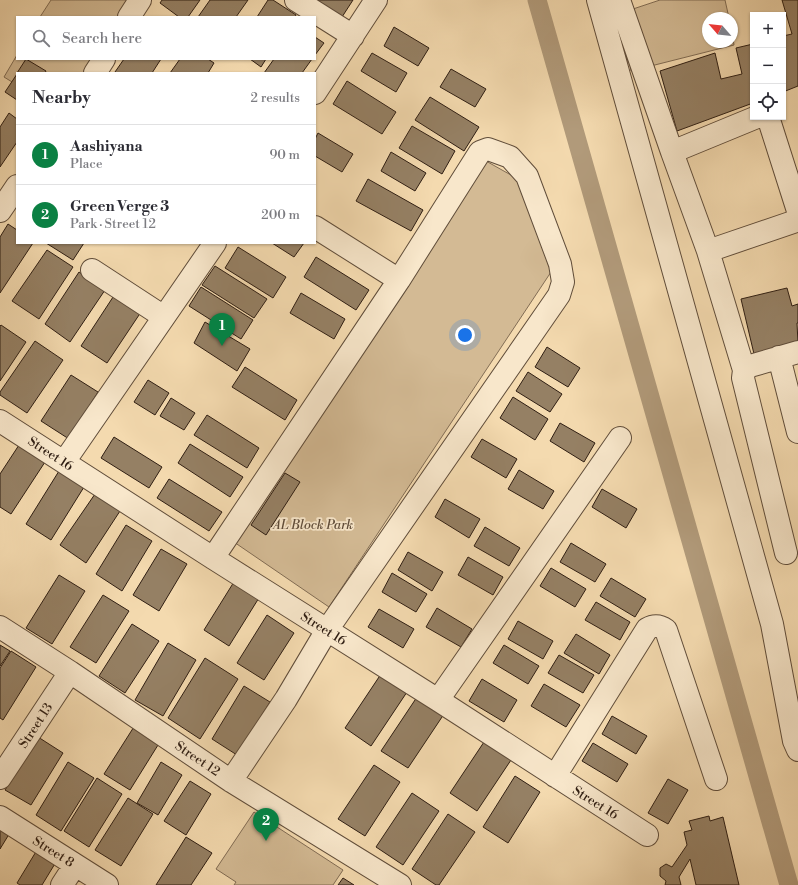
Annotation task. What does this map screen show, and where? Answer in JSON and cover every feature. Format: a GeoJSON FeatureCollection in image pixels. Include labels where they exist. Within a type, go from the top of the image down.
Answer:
{"type":"FeatureCollection","features":[{"type":"Feature","properties":{"kind":"street"},"geometry":{"type":"LineString","coordinates":[[130,16],[140,0]]}},
{"type":"Feature","properties":{"kind":"street"},"geometry":{"type":"LineString","coordinates":[[296,0],[353,36]]}},
{"type":"Feature","properties":{"kind":"street"},"geometry":{"type":"LineString","coordinates":[[316,92],[376,0]]}},
{"type":"Feature","properties":{"kind":"street"},"geometry":{"type":"LineString","coordinates":[[598,0],[772,624],[794,741],[798,750]]}},
{"type":"Feature","properties":{"kind":"street"},"geometry":{"type":"LineString","coordinates":[[619,0],[708,251],[744,370],[743,378],[786,553]]}},
{"type":"Feature","properties":{"kind":"street"},"geometry":{"type":"LineString","coordinates":[[96,72],[103,60]]}},
{"type":"Feature","properties":{"kind":"street"},"geometry":{"type":"LineString","coordinates":[[672,152],[750,120]]}},
{"type":"Feature","properties":{"kind":"street"},"geometry":{"type":"LineString","coordinates":[[769,120],[798,211]]}},
{"type":"Feature","properties":{"kind":"street"},"geometry":{"type":"LineString","coordinates":[[213,558],[400,280],[480,152],[488,150],[510,157],[527,176],[560,264],[563,282],[559,295],[327,630],[286,699],[231,781]]}},
{"type":"Feature","properties":{"kind":"street"},"geometry":{"type":"LineString","coordinates":[[708,251],[796,221],[798,219]]}},
{"type":"Feature","properties":{"kind":"street"},"geometry":{"type":"LineString","coordinates":[[316,228],[400,280]]}},
{"type":"Feature","properties":{"kind":"street"},"geometry":{"type":"LineString","coordinates":[[64,462],[214,244]]}},
{"type":"Feature","properties":{"kind":"street"},"geometry":{"type":"LineString","coordinates":[[92,270],[164,317]]}},
{"type":"Feature","properties":{"kind":"street"},"geometry":{"type":"LineString","coordinates":[[744,370],[750,366],[788,355],[798,432]]}},
{"type":"Feature","properties":{"kind":"street","name":"Street 16"},"geometry":{"type":"LineString","coordinates":[[0,421],[647,835]]}},
{"type":"Feature","properties":{"kind":"street"},"geometry":{"type":"LineString","coordinates":[[438,700],[620,438]]}},
{"type":"Feature","properties":{"kind":"street"},"geometry":{"type":"LineString","coordinates":[[555,776],[647,629],[653,626],[660,626],[666,630],[716,779]]}},
{"type":"Feature","properties":{"kind":"street","name":"Street 12"},"geometry":{"type":"LineString","coordinates":[[0,628],[70,672],[231,781],[400,885]]}},
{"type":"Feature","properties":{"kind":"street","name":"Street 13"},"geometry":{"type":"LineString","coordinates":[[0,778],[70,672]]}},
{"type":"Feature","properties":{"kind":"street","name":"Street 8"},"geometry":{"type":"LineString","coordinates":[[0,817],[107,885]]}},
{"type":"Feature","properties":{"kind":"street"},"geometry":{"type":"LineString","coordinates":[[62,885],[75,865]]}},
{"type":"Feature","properties":{"kind":"green space"},"geometry":{"type":"Polygon","coordinates":[[[51,0],[132,0],[122,16],[41,16],[51,0]]]}},
{"type":"Feature","properties":{"kind":"green space"},"geometry":{"type":"Polygon","coordinates":[[[660,0],[725,0],[728,12],[702,12],[702,48],[722,48],[631,71],[621,13],[660,0]]]}},
{"type":"Feature","properties":{"kind":"green space"},"geometry":{"type":"Polygon","coordinates":[[[16,57],[16,60],[92,60],[85,72],[16,72],[16,84],[4,77],[16,57]]]}},
{"type":"Feature","properties":{"kind":"green space","name":"AL Block Park"},"geometry":{"type":"Polygon","coordinates":[[[486,161],[518,179],[551,272],[329,607],[231,540],[486,161]]]}},
{"type":"Feature","properties":{"kind":"green space"},"geometry":{"type":"Polygon","coordinates":[[[254,812],[343,870],[333,885],[234,885],[236,882],[216,869],[254,812]]]}},
{"type":"Feature","properties":{"kind":"building"},"geometry":{"type":"Polygon","coordinates":[[[162,0],[200,0],[189,16],[178,16],[160,3],[162,0]]]}},
{"type":"Feature","properties":{"kind":"building"},"geometry":{"type":"Polygon","coordinates":[[[210,0],[248,0],[237,16],[199,16],[210,0]]]}},
{"type":"Feature","properties":{"kind":"building"},"geometry":{"type":"Polygon","coordinates":[[[268,0],[273,0],[296,15],[296,16],[258,16],[268,0]]]}},
{"type":"Feature","properties":{"kind":"building"},"geometry":{"type":"Polygon","coordinates":[[[317,0],[353,0],[342,17],[317,0]]]}},
{"type":"Feature","properties":{"kind":"building"},"geometry":{"type":"Polygon","coordinates":[[[782,0],[798,0],[798,86],[786,91],[786,35],[792,34],[782,0]]]}},
{"type":"Feature","properties":{"kind":"building"},"geometry":{"type":"Polygon","coordinates":[[[394,27],[429,48],[418,66],[384,46],[394,27]]]}},
{"type":"Feature","properties":{"kind":"building"},"geometry":{"type":"Polygon","coordinates":[[[316,38],[324,43],[316,54],[316,38]]]}},
{"type":"Feature","properties":{"kind":"building"},"geometry":{"type":"Polygon","coordinates":[[[750,45],[750,104],[677,131],[660,71],[715,53],[721,79],[742,74],[736,48],[750,45]]]}},
{"type":"Feature","properties":{"kind":"building"},"geometry":{"type":"Polygon","coordinates":[[[372,53],[407,73],[396,92],[361,71],[372,53]]]}},
{"type":"Feature","properties":{"kind":"building"},"geometry":{"type":"Polygon","coordinates":[[[25,60],[46,71],[46,72],[18,72],[25,60]]]}},
{"type":"Feature","properties":{"kind":"building"},"geometry":{"type":"Polygon","coordinates":[[[123,60],[160,60],[153,72],[115,72],[123,60]]]}},
{"type":"Feature","properties":{"kind":"building"},"geometry":{"type":"Polygon","coordinates":[[[179,60],[210,60],[214,63],[209,72],[171,72],[179,60]]]}},
{"type":"Feature","properties":{"kind":"building"},"geometry":{"type":"Polygon","coordinates":[[[251,60],[265,60],[261,67],[251,60]]]}},
{"type":"Feature","properties":{"kind":"building"},"geometry":{"type":"Polygon","coordinates":[[[273,60],[311,60],[303,72],[265,72],[273,60]]]}},
{"type":"Feature","properties":{"kind":"building"},"geometry":{"type":"Polygon","coordinates":[[[451,69],[486,89],[475,107],[440,87],[451,69]]]}},
{"type":"Feature","properties":{"kind":"building"},"geometry":{"type":"Polygon","coordinates":[[[16,76],[16,99],[5,92],[16,76]]]}},
{"type":"Feature","properties":{"kind":"building"},"geometry":{"type":"Polygon","coordinates":[[[347,81],[396,112],[382,134],[333,104],[347,81]]]}},
{"type":"Feature","properties":{"kind":"building"},"geometry":{"type":"Polygon","coordinates":[[[430,97],[479,127],[464,151],[415,120],[430,97]]]}},
{"type":"Feature","properties":{"kind":"building"},"geometry":{"type":"Polygon","coordinates":[[[9,113],[16,118],[16,143],[0,167],[0,127],[9,113]]]}},
{"type":"Feature","properties":{"kind":"building"},"geometry":{"type":"Polygon","coordinates":[[[412,126],[455,151],[442,174],[399,148],[412,126]]]}},
{"type":"Feature","properties":{"kind":"building"},"geometry":{"type":"Polygon","coordinates":[[[318,133],[353,154],[342,172],[316,157],[316,137],[318,133]]]}},
{"type":"Feature","properties":{"kind":"building"},"geometry":{"type":"Polygon","coordinates":[[[391,152],[426,173],[415,191],[381,171],[391,152]]]}},
{"type":"Feature","properties":{"kind":"building"},"geometry":{"type":"Polygon","coordinates":[[[368,179],[423,210],[411,231],[356,201],[368,179]]]}},
{"type":"Feature","properties":{"kind":"building"},"geometry":{"type":"Polygon","coordinates":[[[8,224],[16,229],[16,244],[32,244],[0,293],[0,237],[8,224]]]}},
{"type":"Feature","properties":{"kind":"building"},"geometry":{"type":"Polygon","coordinates":[[[48,244],[83,244],[73,260],[48,244]]]}},
{"type":"Feature","properties":{"kind":"building"},"geometry":{"type":"Polygon","coordinates":[[[274,244],[303,244],[294,257],[274,244]]]}},
{"type":"Feature","properties":{"kind":"building"},"geometry":{"type":"Polygon","coordinates":[[[238,247],[286,277],[273,298],[225,268],[238,247]]]}},
{"type":"Feature","properties":{"kind":"building"},"geometry":{"type":"Polygon","coordinates":[[[47,250],[73,267],[39,319],[12,301],[47,250]]]}},
{"type":"Feature","properties":{"kind":"building"},"geometry":{"type":"Polygon","coordinates":[[[316,257],[369,290],[356,310],[304,277],[316,257]]]}},
{"type":"Feature","properties":{"kind":"building"},"geometry":{"type":"Polygon","coordinates":[[[215,266],[267,299],[254,318],[202,285],[215,266]]]}},
{"type":"Feature","properties":{"kind":"building"},"geometry":{"type":"Polygon","coordinates":[[[79,272],[105,290],[70,342],[45,324],[79,272]]]}},
{"type":"Feature","properties":{"kind":"building"},"geometry":{"type":"Polygon","coordinates":[[[201,287],[253,320],[241,339],[189,306],[201,287]]]}},
{"type":"Feature","properties":{"kind":"building"},"geometry":{"type":"Polygon","coordinates":[[[787,288],[792,306],[798,304],[798,343],[754,354],[741,299],[787,288]]]}},
{"type":"Feature","properties":{"kind":"building"},"geometry":{"type":"Polygon","coordinates":[[[301,293],[345,319],[334,339],[290,313],[301,293]]]}},
{"type":"Feature","properties":{"kind":"building"},"geometry":{"type":"Polygon","coordinates":[[[115,294],[141,312],[107,363],[81,346],[115,294]]]}},
{"type":"Feature","properties":{"kind":"building"},"geometry":{"type":"Polygon","coordinates":[[[205,322],[250,349],[237,371],[194,343],[205,322]]]}},
{"type":"Feature","properties":{"kind":"building"},"geometry":{"type":"Polygon","coordinates":[[[1,325],[26,342],[0,381],[0,326],[1,325]]]}},
{"type":"Feature","properties":{"kind":"building"},"geometry":{"type":"Polygon","coordinates":[[[35,341],[63,360],[27,413],[0,395],[0,392],[35,341]]]}},
{"type":"Feature","properties":{"kind":"building"},"geometry":{"type":"Polygon","coordinates":[[[547,347],[580,368],[568,387],[535,367],[547,347]]]}},
{"type":"Feature","properties":{"kind":"building"},"geometry":{"type":"Polygon","coordinates":[[[245,367],[297,400],[285,420],[232,387],[245,367]]]}},
{"type":"Feature","properties":{"kind":"building"},"geometry":{"type":"Polygon","coordinates":[[[528,372],[562,394],[550,412],[516,391],[528,372]]]}},
{"type":"Feature","properties":{"kind":"building"},"geometry":{"type":"Polygon","coordinates":[[[71,375],[98,392],[69,439],[41,421],[71,375]]]}},
{"type":"Feature","properties":{"kind":"building"},"geometry":{"type":"Polygon","coordinates":[[[148,380],[169,393],[155,415],[134,402],[148,380]]]}},
{"type":"Feature","properties":{"kind":"building"},"geometry":{"type":"Polygon","coordinates":[[[513,397],[548,419],[535,440],[500,418],[513,397]]]}},
{"type":"Feature","properties":{"kind":"building"},"geometry":{"type":"Polygon","coordinates":[[[171,398],[195,413],[184,430],[160,416],[171,398]]]}},
{"type":"Feature","properties":{"kind":"building"},"geometry":{"type":"Polygon","coordinates":[[[207,415],[259,448],[247,468],[194,435],[207,415]]]}},
{"type":"Feature","properties":{"kind":"building"},"geometry":{"type":"Polygon","coordinates":[[[560,423],[595,443],[584,462],[550,441],[560,423]]]}},
{"type":"Feature","properties":{"kind":"building"},"geometry":{"type":"Polygon","coordinates":[[[114,437],[162,467],[149,488],[101,458],[114,437]]]}},
{"type":"Feature","properties":{"kind":"building"},"geometry":{"type":"Polygon","coordinates":[[[482,439],[517,459],[506,478],[471,457],[482,439]]]}},
{"type":"Feature","properties":{"kind":"building"},"geometry":{"type":"Polygon","coordinates":[[[190,444],[243,477],[230,497],[178,463],[190,444]]]}},
{"type":"Feature","properties":{"kind":"building"},"geometry":{"type":"Polygon","coordinates":[[[19,445],[45,462],[11,514],[0,507],[0,474],[19,445]]]}},
{"type":"Feature","properties":{"kind":"building"},"geometry":{"type":"Polygon","coordinates":[[[519,470],[554,491],[543,509],[508,489],[519,470]]]}},
{"type":"Feature","properties":{"kind":"building"},"geometry":{"type":"Polygon","coordinates":[[[59,471],[84,487],[51,540],[26,524],[59,471]]]}},
{"type":"Feature","properties":{"kind":"building"},"geometry":{"type":"Polygon","coordinates":[[[285,473],[300,482],[266,535],[251,525],[285,473]]]}},
{"type":"Feature","properties":{"kind":"building"},"geometry":{"type":"Polygon","coordinates":[[[169,479],[222,512],[209,531],[157,498],[169,479]]]}},
{"type":"Feature","properties":{"kind":"building"},"geometry":{"type":"Polygon","coordinates":[[[602,489],[637,509],[626,528],[592,507],[602,489]]]}},
{"type":"Feature","properties":{"kind":"building"},"geometry":{"type":"Polygon","coordinates":[[[95,494],[120,511],[86,563],[60,545],[95,494]]]}},
{"type":"Feature","properties":{"kind":"building"},"geometry":{"type":"Polygon","coordinates":[[[445,499],[480,519],[469,538],[435,517],[445,499]]]}},
{"type":"Feature","properties":{"kind":"building"},"geometry":{"type":"Polygon","coordinates":[[[126,525],[152,541],[122,591],[96,574],[126,525]]]}},
{"type":"Feature","properties":{"kind":"building"},"geometry":{"type":"Polygon","coordinates":[[[485,527],[520,548],[509,566],[474,546],[485,527]]]}},
{"type":"Feature","properties":{"kind":"building"},"geometry":{"type":"Polygon","coordinates":[[[571,543],[606,564],[595,582],[560,562],[571,543]]]}},
{"type":"Feature","properties":{"kind":"building"},"geometry":{"type":"Polygon","coordinates":[[[161,549],[187,564],[159,611],[133,595],[161,549]]]}},
{"type":"Feature","properties":{"kind":"building"},"geometry":{"type":"Polygon","coordinates":[[[408,552],[443,572],[432,591],[398,570],[408,552]]]}},
{"type":"Feature","properties":{"kind":"building"},"geometry":{"type":"Polygon","coordinates":[[[468,557],[503,577],[493,595],[458,575],[468,557]]]}},
{"type":"Feature","properties":{"kind":"building"},"geometry":{"type":"Polygon","coordinates":[[[551,568],[586,589],[575,607],[540,586],[551,568]]]}},
{"type":"Feature","properties":{"kind":"building"},"geometry":{"type":"Polygon","coordinates":[[[392,573],[427,594],[416,612],[382,592],[392,573]]]}},
{"type":"Feature","properties":{"kind":"building"},"geometry":{"type":"Polygon","coordinates":[[[59,575],[85,591],[52,644],[26,628],[59,575]]]}},
{"type":"Feature","properties":{"kind":"building"},"geometry":{"type":"Polygon","coordinates":[[[237,577],[262,593],[229,646],[204,630],[237,577]]]}},
{"type":"Feature","properties":{"kind":"building"},"geometry":{"type":"Polygon","coordinates":[[[611,578],[646,599],[635,617],[600,596],[611,578]]]}},
{"type":"Feature","properties":{"kind":"building"},"geometry":{"type":"Polygon","coordinates":[[[103,595],[129,611],[96,663],[70,647],[103,595]]]}},
{"type":"Feature","properties":{"kind":"building"},"geometry":{"type":"Polygon","coordinates":[[[596,602],[630,622],[620,640],[585,620],[596,602]]]}},
{"type":"Feature","properties":{"kind":"building"},"geometry":{"type":"Polygon","coordinates":[[[437,608],[472,629],[461,647],[426,627],[437,608]]]}},
{"type":"Feature","properties":{"kind":"building"},"geometry":{"type":"Polygon","coordinates":[[[379,609],[414,629],[403,648],[368,627],[379,609]]]}},
{"type":"Feature","properties":{"kind":"building"},"geometry":{"type":"Polygon","coordinates":[[[267,615],[294,633],[264,680],[237,663],[267,615]]]}},
{"type":"Feature","properties":{"kind":"building"},"geometry":{"type":"Polygon","coordinates":[[[518,621],[553,641],[543,659],[508,639],[518,621]]]}},
{"type":"Feature","properties":{"kind":"building"},"geometry":{"type":"Polygon","coordinates":[[[132,624],[159,641],[125,693],[99,676],[132,624]]]}},
{"type":"Feature","properties":{"kind":"building"},"geometry":{"type":"Polygon","coordinates":[[[576,634],[610,655],[599,674],[564,653],[576,634]]]}},
{"type":"Feature","properties":{"kind":"building"},"geometry":{"type":"Polygon","coordinates":[[[168,643],[196,660],[163,716],[135,700],[168,643]]]}},
{"type":"Feature","properties":{"kind":"building"},"geometry":{"type":"Polygon","coordinates":[[[0,645],[10,651],[0,666],[0,645]]]}},
{"type":"Feature","properties":{"kind":"building"},"geometry":{"type":"Polygon","coordinates":[[[504,645],[539,666],[528,684],[493,663],[504,645]]]}},
{"type":"Feature","properties":{"kind":"building"},"geometry":{"type":"Polygon","coordinates":[[[11,651],[36,667],[3,720],[0,718],[0,668],[11,651]]]}},
{"type":"Feature","properties":{"kind":"building"},"geometry":{"type":"Polygon","coordinates":[[[559,655],[594,675],[583,693],[548,673],[559,655]]]}},
{"type":"Feature","properties":{"kind":"building"},"geometry":{"type":"Polygon","coordinates":[[[205,658],[238,679],[200,739],[168,718],[205,658]]]}},
{"type":"Feature","properties":{"kind":"building"},"geometry":{"type":"Polygon","coordinates":[[[381,674],[407,692],[371,746],[345,728],[381,674]]]}},
{"type":"Feature","properties":{"kind":"building"},"geometry":{"type":"Polygon","coordinates":[[[482,679],[517,700],[504,722],[469,701],[482,679]]]}},
{"type":"Feature","properties":{"kind":"building"},"geometry":{"type":"Polygon","coordinates":[[[544,684],[580,705],[566,727],[531,706],[544,684]]]}},
{"type":"Feature","properties":{"kind":"building"},"geometry":{"type":"Polygon","coordinates":[[[244,686],[270,702],[237,755],[212,739],[244,686]]]}},
{"type":"Feature","properties":{"kind":"building"},"geometry":{"type":"Polygon","coordinates":[[[417,697],[444,714],[408,768],[381,751],[417,697]]]}},
{"type":"Feature","properties":{"kind":"building"},"geometry":{"type":"Polygon","coordinates":[[[612,716],[647,736],[636,754],[602,734],[612,716]]]}},
{"type":"Feature","properties":{"kind":"building"},"geometry":{"type":"Polygon","coordinates":[[[137,722],[163,737],[130,790],[104,774],[137,722]]]}},
{"type":"Feature","properties":{"kind":"building"},"geometry":{"type":"Polygon","coordinates":[[[38,737],[63,753],[31,805],[5,790],[38,737]]]}},
{"type":"Feature","properties":{"kind":"building"},"geometry":{"type":"Polygon","coordinates":[[[486,739],[513,757],[477,811],[450,793],[486,739]]]}},
{"type":"Feature","properties":{"kind":"building"},"geometry":{"type":"Polygon","coordinates":[[[593,743],[628,764],[617,782],[582,761],[593,743]]]}},
{"type":"Feature","properties":{"kind":"building"},"geometry":{"type":"Polygon","coordinates":[[[68,762],[94,778],[61,831],[36,815],[68,762]]]}},
{"type":"Feature","properties":{"kind":"building"},"geometry":{"type":"Polygon","coordinates":[[[161,762],[182,775],[158,815],[137,803],[161,762]]]}},
{"type":"Feature","properties":{"kind":"building"},"geometry":{"type":"Polygon","coordinates":[[[374,765],[400,782],[365,836],[338,819],[374,765]]]}},
{"type":"Feature","properties":{"kind":"building"},"geometry":{"type":"Polygon","coordinates":[[[515,776],[540,792],[508,843],[483,827],[515,776]]]}},
{"type":"Feature","properties":{"kind":"building"},"geometry":{"type":"Polygon","coordinates":[[[97,778],[122,794],[89,847],[64,831],[97,778]]]}},
{"type":"Feature","properties":{"kind":"building"},"geometry":{"type":"Polygon","coordinates":[[[668,779],[688,790],[668,824],[648,813],[668,779]]]}},
{"type":"Feature","properties":{"kind":"building"},"geometry":{"type":"Polygon","coordinates":[[[190,781],[211,794],[186,835],[164,821],[190,781]]]}},
{"type":"Feature","properties":{"kind":"building"},"geometry":{"type":"Polygon","coordinates":[[[412,793],[439,811],[403,865],[376,847],[412,793]]]}},
{"type":"Feature","properties":{"kind":"building"},"geometry":{"type":"Polygon","coordinates":[[[128,798],[153,814],[121,866],[95,850],[128,798]]]}},
{"type":"Feature","properties":{"kind":"building"},"geometry":{"type":"Polygon","coordinates":[[[448,814],[475,832],[439,885],[436,885],[412,869],[448,814]]]}},
{"type":"Feature","properties":{"kind":"building"},"geometry":{"type":"Polygon","coordinates":[[[709,816],[710,821],[723,817],[739,885],[696,885],[690,859],[679,877],[681,885],[665,885],[666,881],[660,876],[660,868],[666,864],[672,867],[687,845],[684,832],[692,830],[689,821],[709,816]]]}},
{"type":"Feature","properties":{"kind":"building"},"geometry":{"type":"Polygon","coordinates":[[[0,824],[11,831],[0,849],[0,824]]]}},
{"type":"Feature","properties":{"kind":"building"},"geometry":{"type":"Polygon","coordinates":[[[186,837],[212,853],[191,885],[156,885],[186,837]]]}},
{"type":"Feature","properties":{"kind":"building"},"geometry":{"type":"Polygon","coordinates":[[[37,850],[56,862],[42,885],[20,885],[17,883],[37,850]]]}},
{"type":"Feature","properties":{"kind":"building"},"geometry":{"type":"Polygon","coordinates":[[[343,878],[354,885],[338,885],[343,878]]]}},
{"type":"Feature","properties":{"kind":"waterway"},"geometry":{"type":"LineString","coordinates":[[537,0],[789,885]]}},
{"type":"Feature","properties":{"kind":"place","name":"Aashiyana"},"geometry":{"type":"Point","coordinates":[222,346]}},
{"type":"Feature","properties":{"kind":"place","name":"Green Verge 3"},"geometry":{"type":"Point","coordinates":[266,841]}}]}
